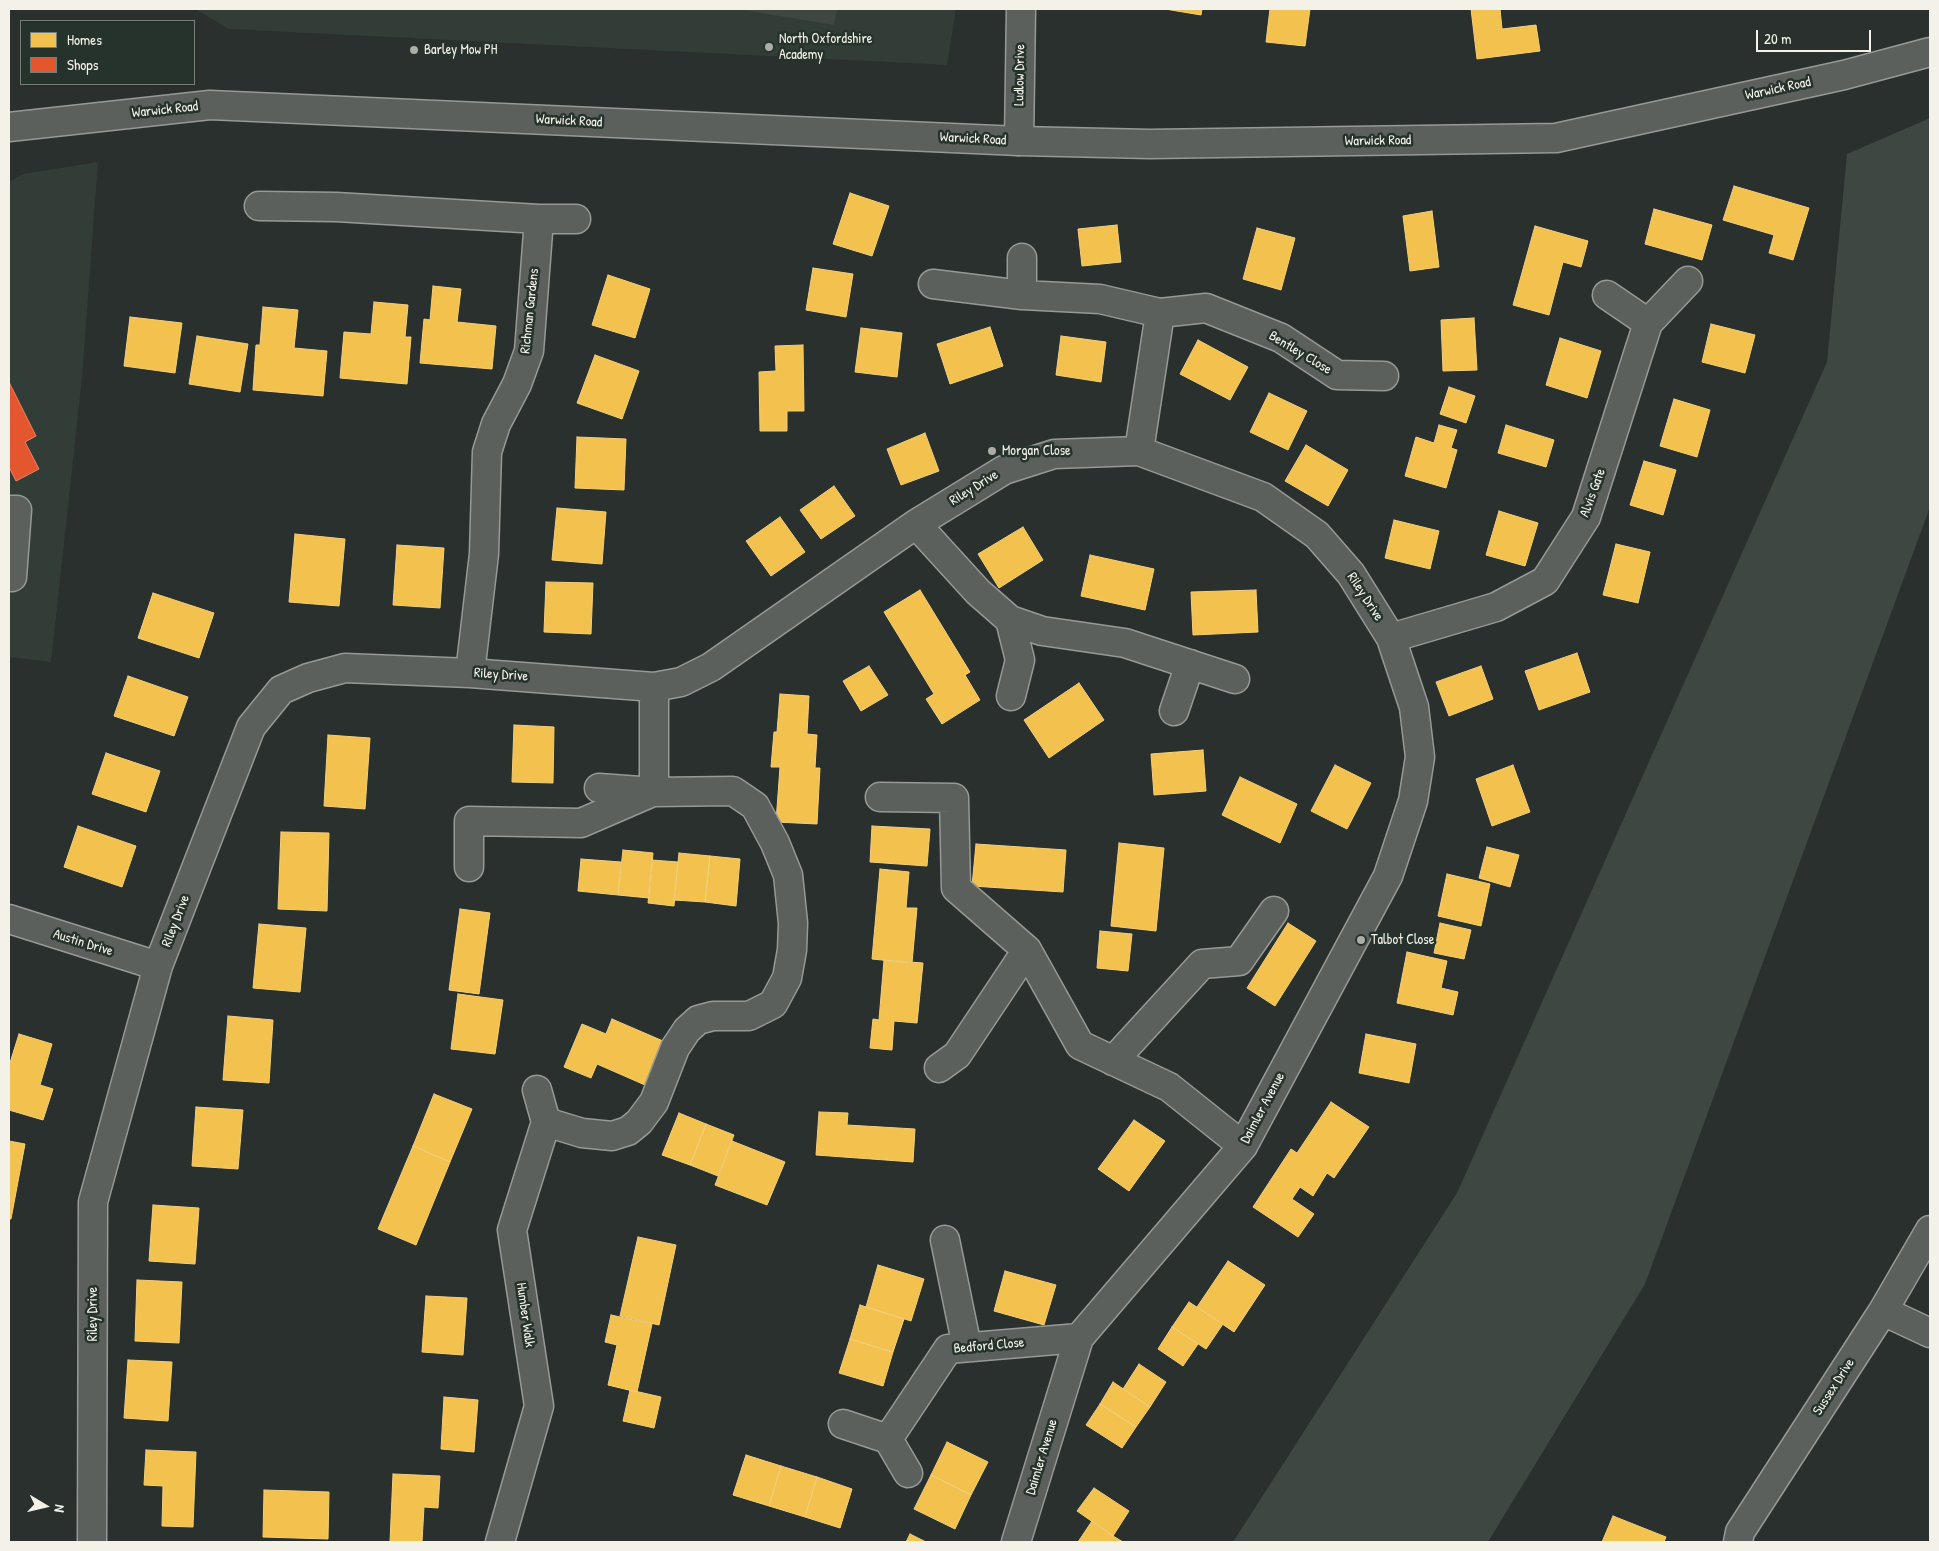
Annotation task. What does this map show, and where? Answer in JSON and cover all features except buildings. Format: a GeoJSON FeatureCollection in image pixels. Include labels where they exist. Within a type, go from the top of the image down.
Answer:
{"type":"FeatureCollection","features":[{"type":"Feature","properties":{"kind":"street","name":"Ludlow Drive"},"geometry":{"type":"LineString","coordinates":[[1019,141],[1021,9]]}},
{"type":"Feature","properties":{"kind":"street","name":"Warwick Road"},"geometry":{"type":"LineString","coordinates":[[9,127],[210,105],[1019,141],[1150,144],[1556,138],[1844,75],[1930,52]]}},
{"type":"Feature","properties":{"kind":"street"},"geometry":{"type":"LineString","coordinates":[[259,206],[336,207],[538,219],[576,219]]}},
{"type":"Feature","properties":{"kind":"street","name":"Richman Gardens"},"geometry":{"type":"LineString","coordinates":[[470,673],[484,554],[487,452],[496,424],[517,384],[529,351],[538,219]]}},
{"type":"Feature","properties":{"kind":"street"},"geometry":{"type":"LineString","coordinates":[[1022,258],[1022,295]]}},
{"type":"Feature","properties":{"kind":"street","name":"Alvis Gate"},"geometry":{"type":"LineString","coordinates":[[1391,638],[1496,607],[1545,581],[1586,517],[1648,323],[1688,281]]}},
{"type":"Feature","properties":{"kind":"street","name":"Bentley Close"},"geometry":{"type":"LineString","coordinates":[[933,284],[1022,295],[1100,298],[1160,313],[1206,308],[1281,338],[1337,375],[1384,376]]}},
{"type":"Feature","properties":{"kind":"street"},"geometry":{"type":"LineString","coordinates":[[1607,295],[1648,323]]}},
{"type":"Feature","properties":{"kind":"street"},"geometry":{"type":"LineString","coordinates":[[1139,451],[1160,313]]}},
{"type":"Feature","properties":{"kind":"street","name":"Riley Drive"},"geometry":{"type":"LineString","coordinates":[[92,1542],[93,1202],[158,966],[251,727],[281,690],[308,678],[345,668],[470,673],[654,687],[681,682],[711,667],[916,524],[1004,470],[1054,454],[1139,451],[1263,497],[1317,534],[1351,574],[1391,638]]}},
{"type":"Feature","properties":{"kind":"street"},"geometry":{"type":"LineString","coordinates":[[9,510],[17,510],[12,577],[9,577]]}},
{"type":"Feature","properties":{"kind":"street"},"geometry":{"type":"LineString","coordinates":[[916,524],[978,592],[1010,620],[1042,631],[1125,643],[1235,679]]}},
{"type":"Feature","properties":{"kind":"street"},"geometry":{"type":"LineString","coordinates":[[1010,620],[1020,660],[1011,696]]}},
{"type":"Feature","properties":{"kind":"street","name":"Daimler Avenue"},"geometry":{"type":"LineString","coordinates":[[1016,1542],[1079,1338],[1243,1146],[1388,876],[1413,801],[1420,757],[1414,707],[1391,638]]}},
{"type":"Feature","properties":{"kind":"street"},"geometry":{"type":"LineString","coordinates":[[1174,711],[1190,664]]}},
{"type":"Feature","properties":{"kind":"street"},"geometry":{"type":"LineString","coordinates":[[654,687],[654,792]]}},
{"type":"Feature","properties":{"kind":"street"},"geometry":{"type":"LineString","coordinates":[[537,1090],[546,1122],[582,1133],[612,1136],[628,1131],[640,1122],[654,1102],[675,1048],[687,1030],[698,1020],[713,1016],[749,1016],[763,1010],[773,1004],[787,978],[793,923],[788,875],[775,843],[754,806],[733,791],[654,792],[599,788]]}},
{"type":"Feature","properties":{"kind":"street"},"geometry":{"type":"LineString","coordinates":[[469,867],[469,821],[582,823],[654,792]]}},
{"type":"Feature","properties":{"kind":"street"},"geometry":{"type":"LineString","coordinates":[[880,797],[954,798],[956,888],[1027,950],[1080,1045],[1169,1087],[1243,1146]]}},
{"type":"Feature","properties":{"kind":"street"},"geometry":{"type":"LineString","coordinates":[[1113,1061],[1202,964],[1239,961],[1274,911]]}},
{"type":"Feature","properties":{"kind":"street","name":"Austin Drive"},"geometry":{"type":"LineString","coordinates":[[9,919],[158,966]]}},
{"type":"Feature","properties":{"kind":"street"},"geometry":{"type":"LineString","coordinates":[[939,1068],[957,1055],[1027,950]]}},
{"type":"Feature","properties":{"kind":"street","name":"Humber Walk"},"geometry":{"type":"LineString","coordinates":[[500,1542],[538,1406],[512,1230],[546,1122]]}},
{"type":"Feature","properties":{"kind":"street","name":"Sussex Drive"},"geometry":{"type":"LineString","coordinates":[[1738,1542],[1740,1532],[1883,1311],[1930,1230]]}},
{"type":"Feature","properties":{"kind":"street"},"geometry":{"type":"LineString","coordinates":[[945,1240],[967,1347]]}},
{"type":"Feature","properties":{"kind":"street"},"geometry":{"type":"LineString","coordinates":[[1883,1311],[1930,1333]]}},
{"type":"Feature","properties":{"kind":"street","name":"Bedford Close"},"geometry":{"type":"LineString","coordinates":[[888,1439],[948,1349],[1079,1338]]}},
{"type":"Feature","properties":{"kind":"street"},"geometry":{"type":"LineString","coordinates":[[843,1424],[888,1439],[908,1473]]}},
{"type":"Feature","properties":{"kind":"shaded area","name":"North Oxfordshire Academy"},"geometry":{"type":"Polygon","coordinates":[[[195,9],[956,9],[947,65],[229,29],[195,9]]]}},
{"type":"Feature","properties":{"kind":"shaded area"},"geometry":{"type":"Polygon","coordinates":[[[737,9],[837,9],[834,25],[737,9]]]}},
{"type":"Feature","properties":{"kind":"shaded area"},"geometry":{"type":"Polygon","coordinates":[[[1930,118],[1930,507],[1645,1284],[1488,1542],[1233,1542],[1457,1193],[1827,362],[1847,154],[1930,118]]]}},
{"type":"Feature","properties":{"kind":"shaded area"},"geometry":{"type":"Polygon","coordinates":[[[98,162],[82,378],[51,662],[9,657],[9,182],[23,174],[98,162]]]}},
{"type":"Feature","properties":{"kind":"place","name":"North Oxfordshire Academy"},"geometry":{"type":"Point","coordinates":[769,47]}},
{"type":"Feature","properties":{"kind":"place","name":"Barley Mow PH"},"geometry":{"type":"Point","coordinates":[414,50]}},
{"type":"Feature","properties":{"kind":"place","name":"Morgan Close"},"geometry":{"type":"Point","coordinates":[992,451]}},
{"type":"Feature","properties":{"kind":"place","name":"Talbot Close"},"geometry":{"type":"Point","coordinates":[1361,940]}}]}
